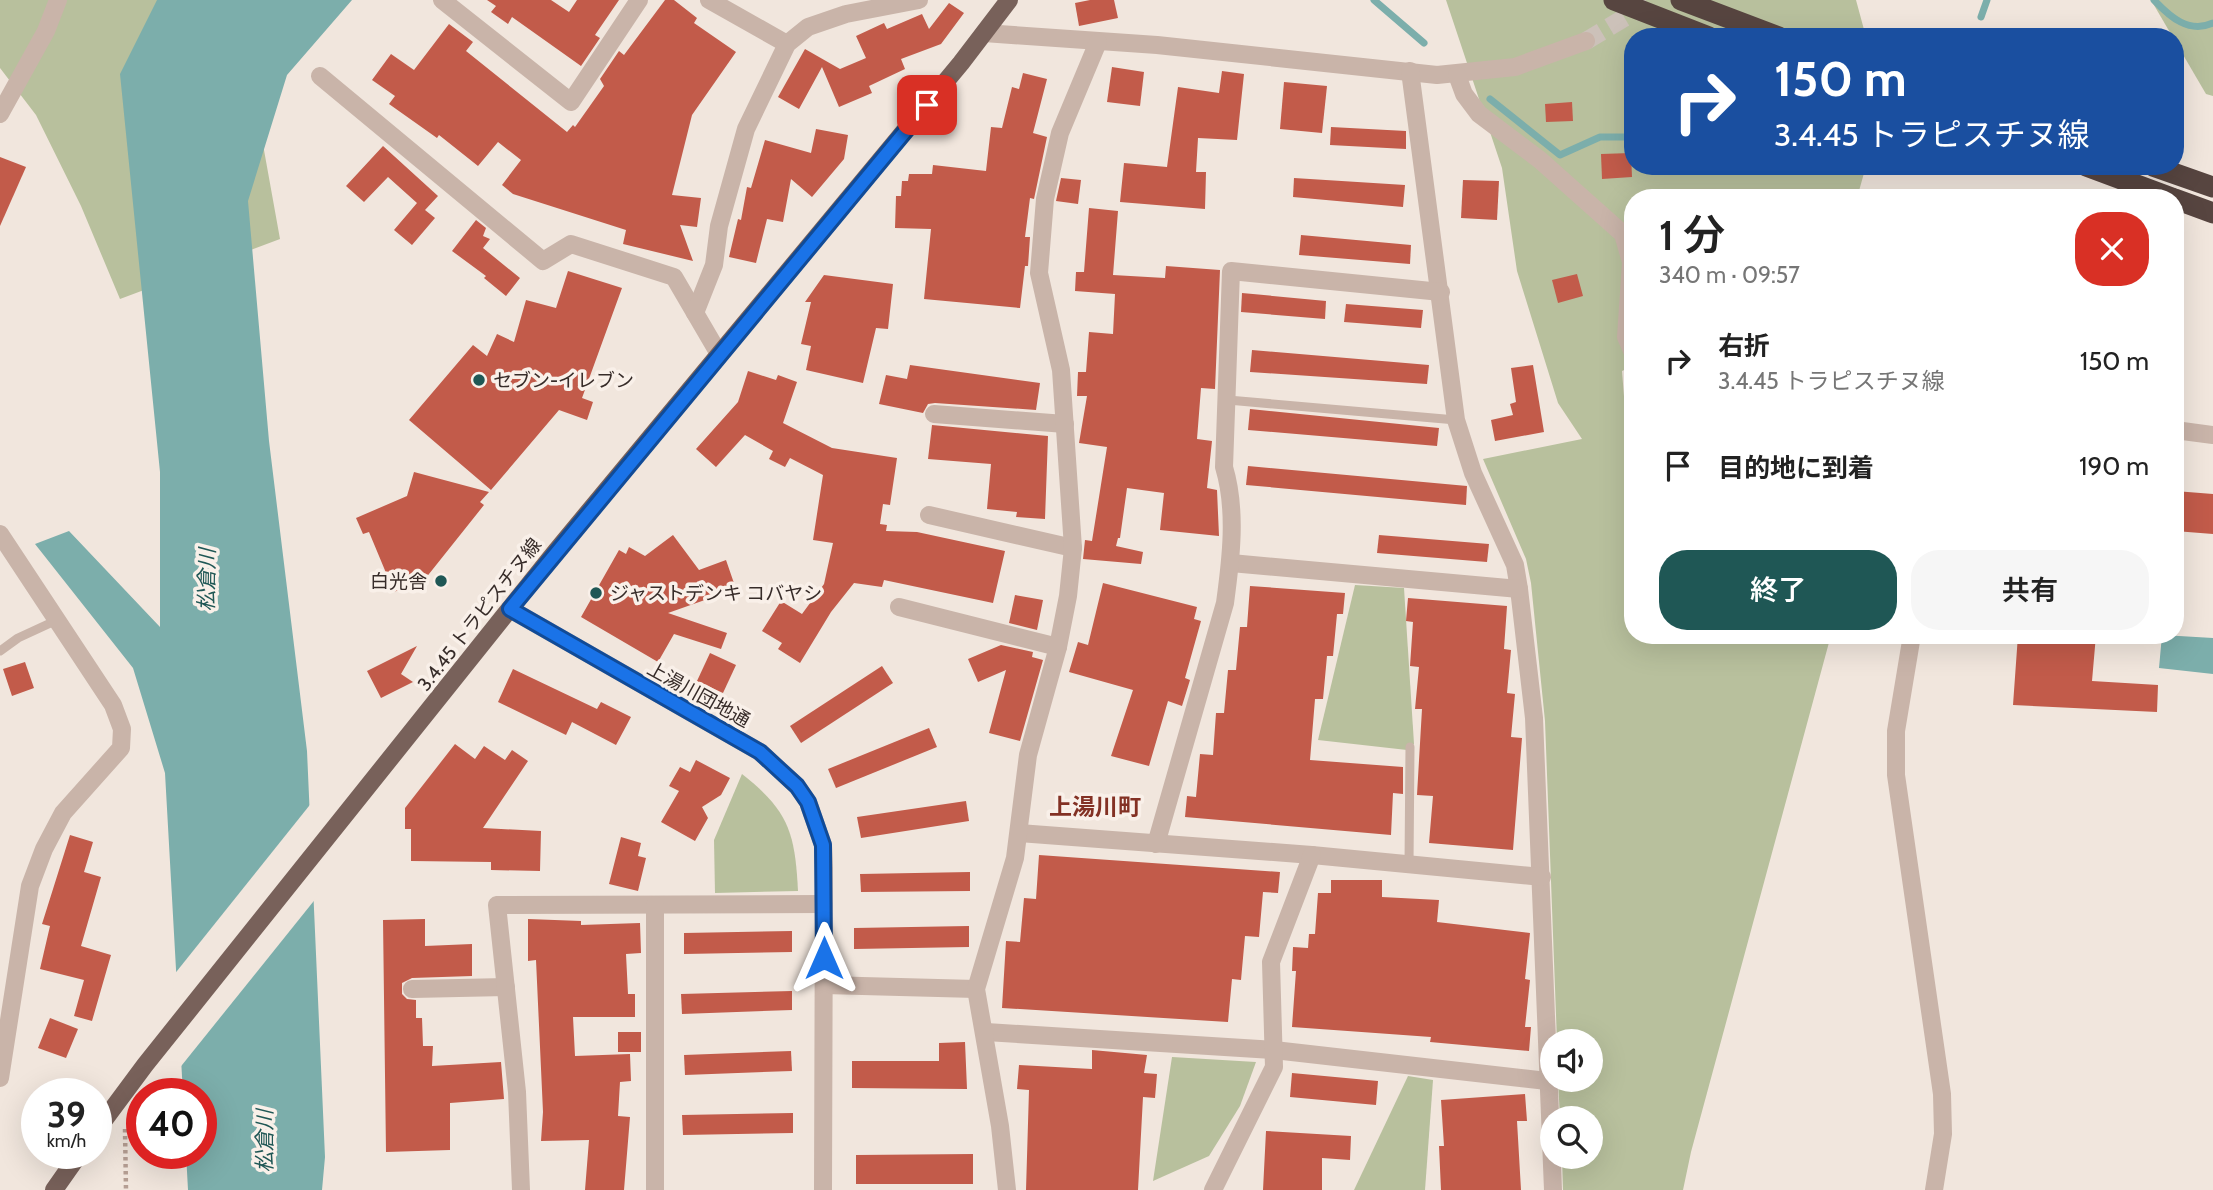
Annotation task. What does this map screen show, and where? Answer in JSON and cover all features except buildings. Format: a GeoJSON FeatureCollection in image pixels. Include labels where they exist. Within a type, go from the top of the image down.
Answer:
{"type":"FeatureCollection","features":[{"type":"Feature","properties":{"kind":"highway"},"geometry":{"type":"LineString","coordinates":[[1614,0],[1686,28]]}},
{"type":"Feature","properties":{"kind":"highway"},"geometry":{"type":"LineString","coordinates":[[1681,0],[1755,28]]}},
{"type":"Feature","properties":{"kind":"highway"},"geometry":{"type":"LineString","coordinates":[[2111,175],[2149,189]]}},
{"type":"Feature","properties":{"kind":"highway"},"geometry":{"type":"LineString","coordinates":[[2179,175],[2213,187]]}},
{"type":"Feature","properties":{"kind":"highway"},"geometry":{"type":"LineString","coordinates":[[2184,202],[2213,213]]}},
{"type":"Feature","properties":{"kind":"main road","name":"3.4.45 トラピスチヌ線"},"geometry":{"type":"LineString","coordinates":[[112,1109],[348,809],[510,609],[984,33],[1001,3]]}},
{"type":"Feature","properties":{"kind":"main road"},"geometry":{"type":"LineString","coordinates":[[54,1190],[69,1169]]}},
{"type":"Feature","properties":{"kind":"street"},"geometry":{"type":"LineString","coordinates":[[0,114],[46,31],[58,0]]}},
{"type":"Feature","properties":{"kind":"street"},"geometry":{"type":"LineString","coordinates":[[442,0],[571,102],[639,0]]}},
{"type":"Feature","properties":{"kind":"street"},"geometry":{"type":"LineString","coordinates":[[709,0],[787,44]]}},
{"type":"Feature","properties":{"kind":"street"},"geometry":{"type":"LineString","coordinates":[[695,313],[714,265],[719,226],[746,130],[787,44],[808,27],[855,6],[919,0]]}},
{"type":"Feature","properties":{"kind":"street"},"geometry":{"type":"LineString","coordinates":[[984,33],[1457,75],[1539,61],[1586,41]]}},
{"type":"Feature","properties":{"kind":"street"},"geometry":{"type":"LineString","coordinates":[[1007,1190],[986,1032],[975,989],[1016,858],[1028,755],[1058,647],[1073,548],[1061,370],[1039,273],[1045,199],[1057,144],[1071,100],[1098,42]]}},
{"type":"Feature","properties":{"kind":"street"},"geometry":{"type":"LineString","coordinates":[[1410,71],[1456,420],[1473,473],[1514,565],[1519,589],[1534,718],[1546,1029]]}},
{"type":"Feature","properties":{"kind":"street"},"geometry":{"type":"LineString","coordinates":[[1457,75],[1470,105],[1479,114],[1540,160],[1624,237]]}},
{"type":"Feature","properties":{"kind":"street"},"geometry":{"type":"LineString","coordinates":[[320,76],[543,261],[571,244],[674,277],[719,354]]}},
{"type":"Feature","properties":{"kind":"street"},"geometry":{"type":"LineString","coordinates":[[1156,844],[1225,603],[1231,563],[1230,487],[1224,467],[1231,271],[1441,292]]}},
{"type":"Feature","properties":{"kind":"street"},"geometry":{"type":"LineString","coordinates":[[934,414],[1066,424]]}},
{"type":"Feature","properties":{"kind":"street"},"geometry":{"type":"LineString","coordinates":[[2184,431],[2213,435]]}},
{"type":"Feature","properties":{"kind":"street"},"geometry":{"type":"LineString","coordinates":[[929,515],[1073,548]]}},
{"type":"Feature","properties":{"kind":"street"},"geometry":{"type":"LineString","coordinates":[[0,534],[113,705],[122,729],[121,748],[63,813],[44,849],[30,886],[0,1078]]}},
{"type":"Feature","properties":{"kind":"street"},"geometry":{"type":"LineString","coordinates":[[1231,563],[1519,589]]}},
{"type":"Feature","properties":{"kind":"street"},"geometry":{"type":"LineString","coordinates":[[899,607],[1058,647]]}},
{"type":"Feature","properties":{"kind":"street","name":"上湯川団地通"},"geometry":{"type":"LineString","coordinates":[[510,609],[751,747],[784,772],[808,802],[823,845],[823,1190]]}},
{"type":"Feature","properties":{"kind":"street"},"geometry":{"type":"LineString","coordinates":[[1910,644],[1896,731],[1896,775],[1942,1094],[1943,1134],[1934,1190]]}},
{"type":"Feature","properties":{"kind":"street"},"geometry":{"type":"LineString","coordinates":[[1019,834],[1312,855],[1542,877]]}},
{"type":"Feature","properties":{"kind":"street"},"geometry":{"type":"LineString","coordinates":[[1213,1190],[1274,1067],[1270,962],[1312,855]]}},
{"type":"Feature","properties":{"kind":"street"},"geometry":{"type":"LineString","coordinates":[[521,1190],[517,1092],[497,905],[824,904]]}},
{"type":"Feature","properties":{"kind":"street"},"geometry":{"type":"LineString","coordinates":[[655,905],[655,1190]]}},
{"type":"Feature","properties":{"kind":"street"},"geometry":{"type":"LineString","coordinates":[[824,985],[975,989]]}},
{"type":"Feature","properties":{"kind":"street"},"geometry":{"type":"LineString","coordinates":[[412,989],[506,987]]}},
{"type":"Feature","properties":{"kind":"street"},"geometry":{"type":"LineString","coordinates":[[986,1032],[1274,1051],[1540,1080]]}},
{"type":"Feature","properties":{"kind":"street"},"geometry":{"type":"LineString","coordinates":[[1548,1092],[1553,1190]]}},
{"type":"Feature","properties":{"kind":"lane"},"geometry":{"type":"LineString","coordinates":[[1228,400],[1456,420]]}},
{"type":"Feature","properties":{"kind":"lane"},"geometry":{"type":"LineString","coordinates":[[0,651],[18,638],[57,620]]}},
{"type":"Feature","properties":{"kind":"lane"},"geometry":{"type":"LineString","coordinates":[[1409,864],[1410,747]]}},
{"type":"Feature","properties":{"kind":"path"},"geometry":{"type":"LineString","coordinates":[[125,1129],[126,1190]]}},
{"type":"Feature","properties":{"kind":"green space"},"geometry":{"type":"Polygon","coordinates":[[[0,0],[237,0],[280,239],[120,299],[81,206],[36,115],[0,68],[0,0]]]}},
{"type":"Feature","properties":{"kind":"green space"},"geometry":{"type":"Polygon","coordinates":[[[1446,0],[1856,0],[1864,28],[1624,28],[1624,175],[1863,175],[1860,189],[1624,189],[1624,644],[1829,644],[1683,1190],[1563,1190],[1562,1169],[1603,1169],[1603,1106],[1559,1106],[1559,1092],[1603,1092],[1603,1029],[1557,1029],[1545,721],[1531,583],[1526,559],[1483,459],[1582,439],[1558,403],[1517,271],[1502,168],[1446,0]]]}},
{"type":"Feature","properties":{"kind":"green space"},"geometry":{"type":"Polygon","coordinates":[[[2151,0],[2213,0],[2213,96],[2206,94],[2184,56],[2184,28],[2167,28],[2151,0]]]}},
{"type":"Feature","properties":{"kind":"green space"},"geometry":{"type":"Polygon","coordinates":[[[1355,585],[1404,588],[1414,744],[1407,750],[1318,740],[1355,585]]]}},
{"type":"Feature","properties":{"kind":"green space"},"geometry":{"type":"Polygon","coordinates":[[[742,774],[758,787],[780,812],[795,853],[798,891],[715,893],[714,840],[742,774]]]}},
{"type":"Feature","properties":{"kind":"green space"},"geometry":{"type":"Polygon","coordinates":[[[1172,1057],[1256,1062],[1240,1106],[1209,1156],[1153,1181],[1172,1057]]]}},
{"type":"Feature","properties":{"kind":"green space"},"geometry":{"type":"Polygon","coordinates":[[[1408,1076],[1433,1080],[1425,1190],[1354,1190],[1408,1076]]]}},
{"type":"Feature","properties":{"kind":"water","name":"松倉川"},"geometry":{"type":"Polygon","coordinates":[[[157,0],[352,0],[287,75],[248,201],[269,441],[307,751],[325,1157],[322,1190],[188,1190],[187,1169],[217,1169],[217,1078],[182,1078],[165,773],[133,668],[35,544],[69,531],[160,627],[160,472],[120,74],[157,0]]]}},
{"type":"Feature","properties":{"kind":"water"},"geometry":{"type":"Polygon","coordinates":[[[2184,636],[2213,638],[2213,674],[2159,668],[2161,644],[2184,644],[2184,636]]]}},
{"type":"Feature","properties":{"kind":"pier"},"geometry":{"type":"Polygon","coordinates":[[[313,801],[317,897],[178,1070],[173,976],[313,801]]]}},
{"type":"Feature","properties":{"kind":"waterway"},"geometry":{"type":"LineString","coordinates":[[1374,0],[1424,43]]}},
{"type":"Feature","properties":{"kind":"waterway"},"geometry":{"type":"LineString","coordinates":[[1981,17],[1987,0]]}},
{"type":"Feature","properties":{"kind":"waterway"},"geometry":{"type":"LineString","coordinates":[[2154,0],[2173,18],[2188,25],[2204,26],[2213,23]]}},
{"type":"Feature","properties":{"kind":"waterway"},"geometry":{"type":"LineString","coordinates":[[1490,99],[1560,155],[1600,137],[1624,137]]}},
{"type":"Feature","properties":{"kind":"tunnel"},"geometry":{"type":"LineString","coordinates":[[1586,41],[1654,0]]}},
{"type":"Feature","properties":{"kind":"place","name":"セブン-イレブン"},"geometry":{"type":"Point","coordinates":[479,380]}},
{"type":"Feature","properties":{"kind":"place","name":"白光舎"},"geometry":{"type":"Point","coordinates":[441,581]}},
{"type":"Feature","properties":{"kind":"place","name":"ジャストデンキ コバヤシ"},"geometry":{"type":"Point","coordinates":[596,593]}},
{"type":"Feature","properties":{"kind":"district","name":"上湯川町"},"geometry":{"type":"Point","coordinates":[1095,807]}},
{"type":"Feature","properties":{"kind":"route"},"geometry":{"type":"LineString","coordinates":[[824,958],[823,845],[808,802],[797,786],[760,752],[510,609],[927,105]]}}]}
